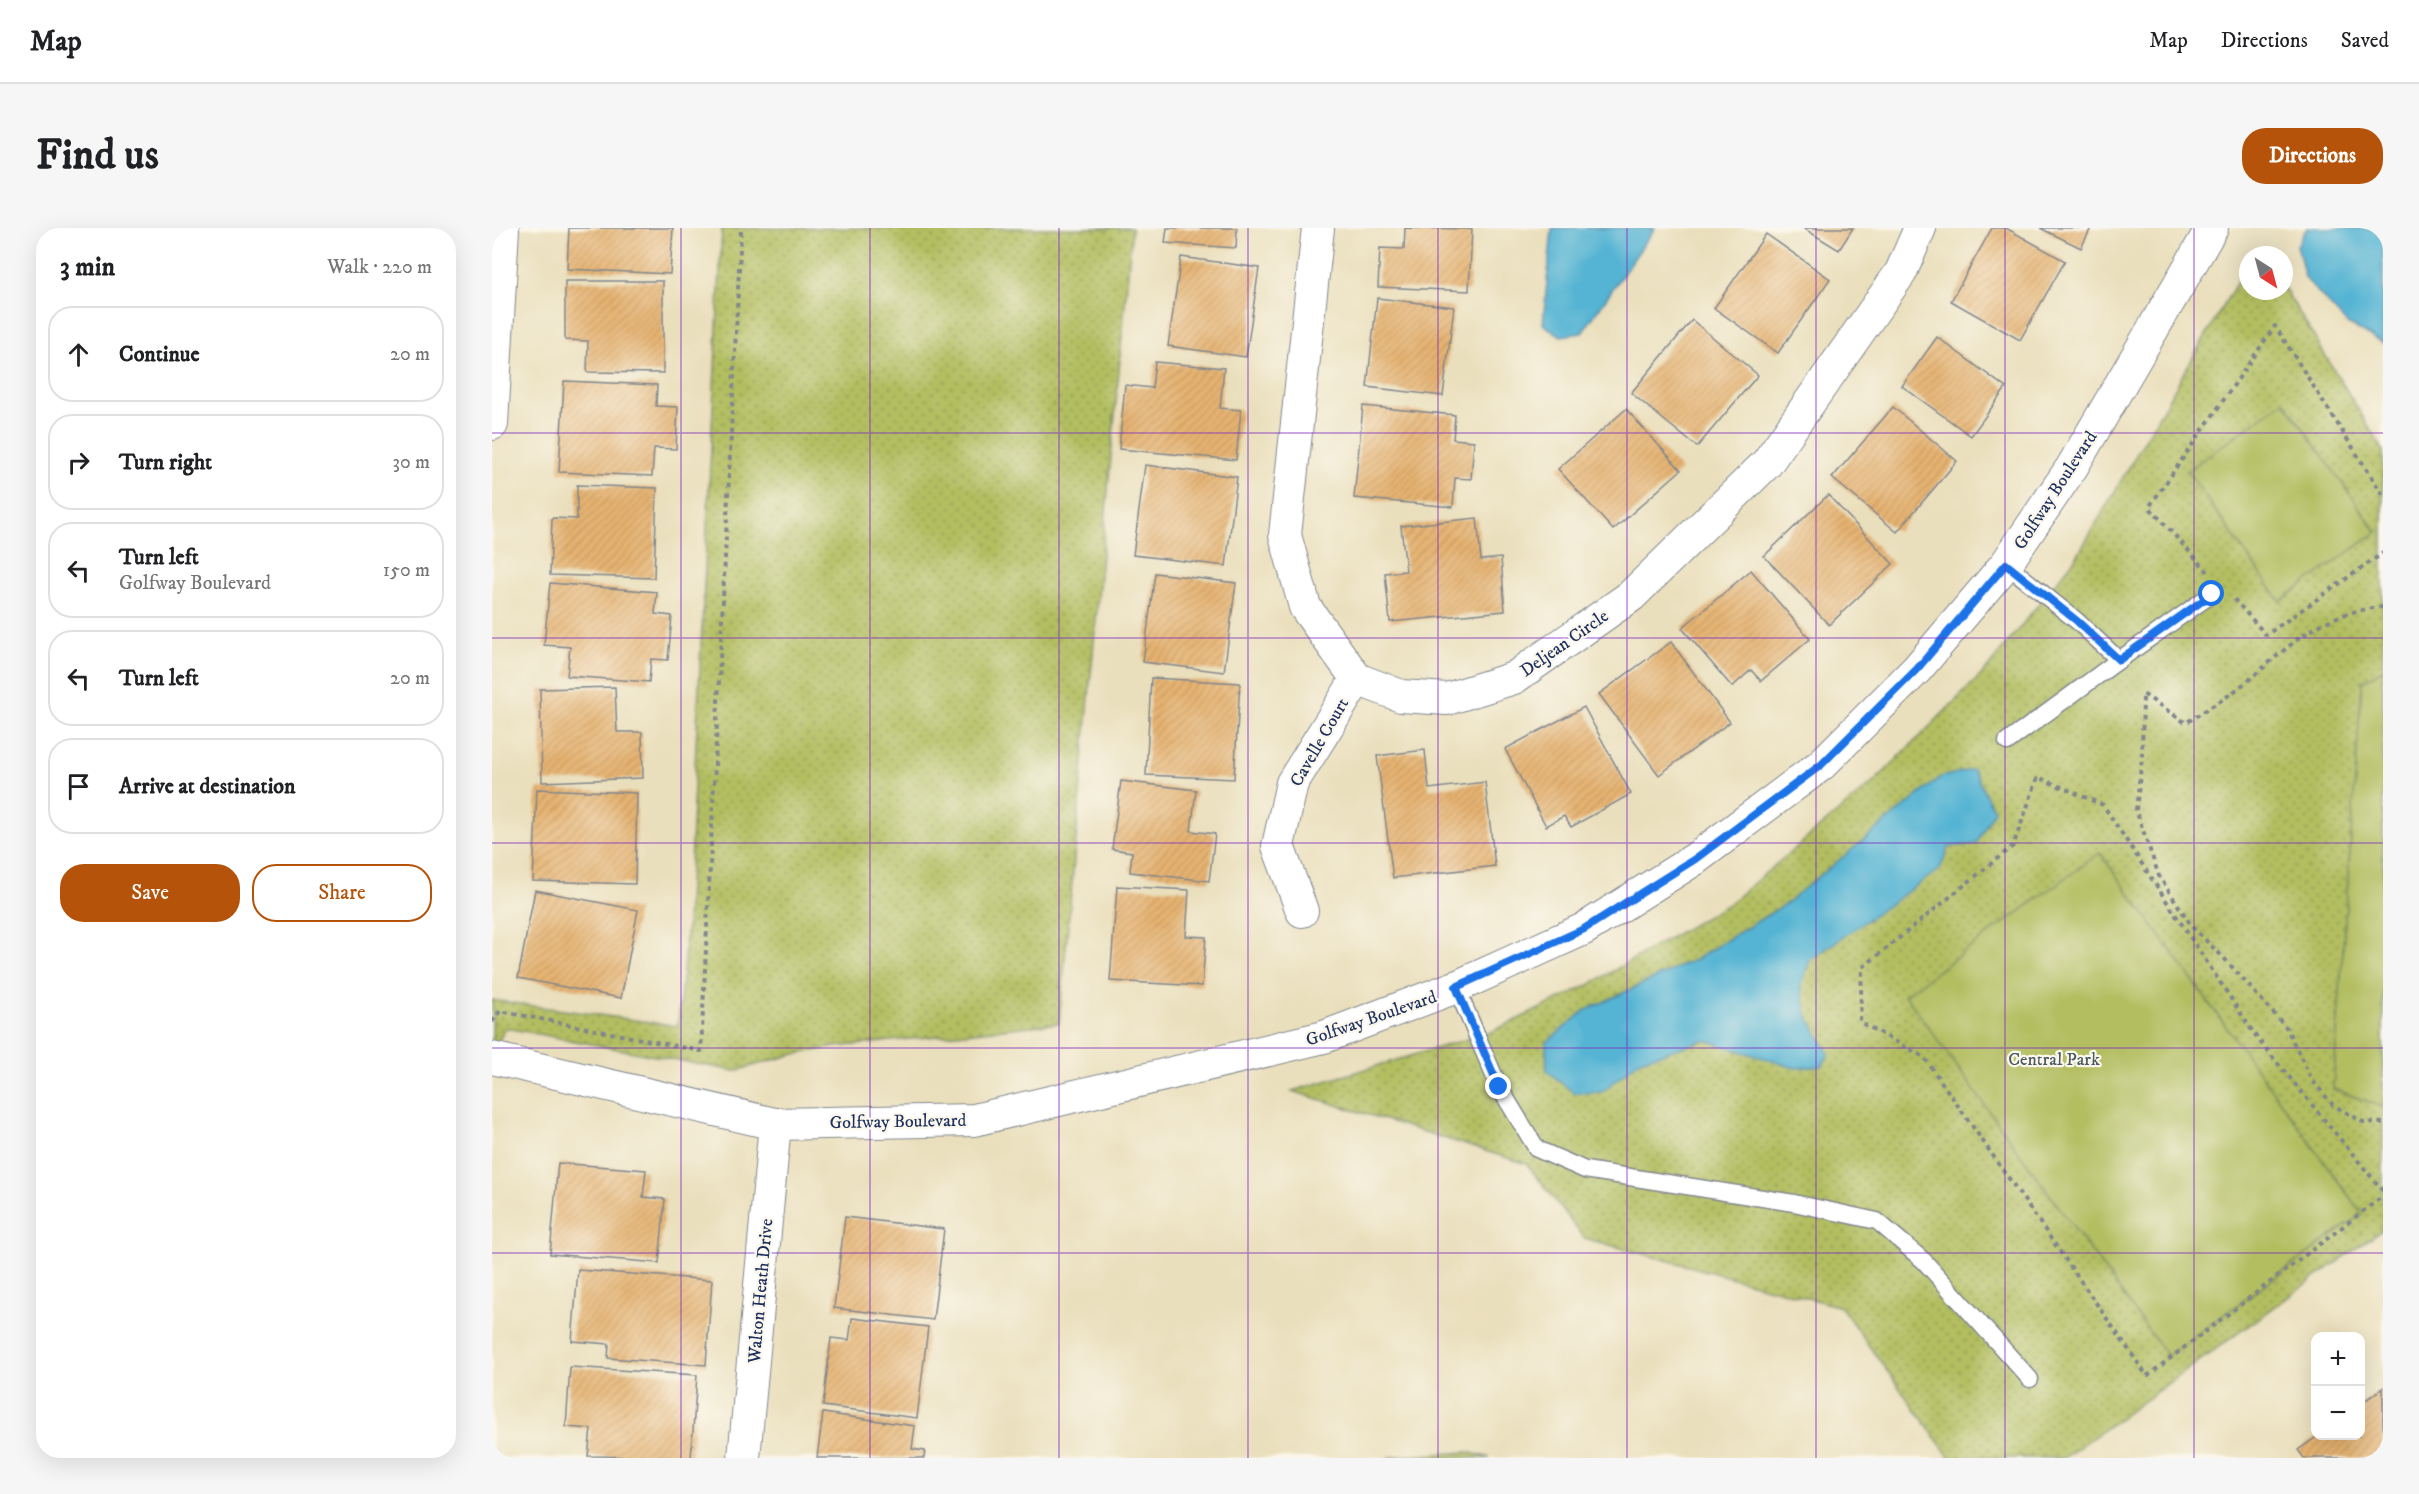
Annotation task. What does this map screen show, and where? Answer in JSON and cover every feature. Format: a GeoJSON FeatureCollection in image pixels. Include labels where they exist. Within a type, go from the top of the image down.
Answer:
{"type":"FeatureCollection","features":[{"type":"Feature","properties":{"kind":"street"},"geometry":{"type":"LineString","coordinates":[[492,424],[503,228]]}},
{"type":"Feature","properties":{"kind":"street"},"geometry":{"type":"LineString","coordinates":[[1318,228],[1285,535],[1305,607],[1357,679]]}},
{"type":"Feature","properties":{"kind":"street","name":"Deljean Circle"},"geometry":{"type":"LineString","coordinates":[[1357,679],[1401,696],[1447,699],[1514,678],[1630,596],[1767,463],[1901,272],[1920,228]]}},
{"type":"Feature","properties":{"kind":"street","name":"Golfway Boulevard"},"geometry":{"type":"LineString","coordinates":[[492,1058],[775,1124],[974,1120],[1324,1037],[1456,987],[1584,929],[1695,859],[1821,765],[1917,669],[2006,564],[2072,467],[2212,228]]}},
{"type":"Feature","properties":{"kind":"street","name":"Cavelle Court"},"geometry":{"type":"LineString","coordinates":[[1302,911],[1278,846],[1290,793],[1293,783],[1357,679]]}},
{"type":"Feature","properties":{"kind":"street","name":"Walton Heath Drive"},"geometry":{"type":"LineString","coordinates":[[744,1458],[775,1124]]}},
{"type":"Feature","properties":{"kind":"lane"},"geometry":{"type":"LineString","coordinates":[[2006,564],[2077,621],[2119,660]]}},
{"type":"Feature","properties":{"kind":"lane"},"geometry":{"type":"LineString","coordinates":[[2007,742],[2119,660],[2219,593]]}},
{"type":"Feature","properties":{"kind":"lane"},"geometry":{"type":"LineString","coordinates":[[1456,987],[1499,1087],[1537,1149],[1585,1170],[1794,1203],[1877,1221],[1924,1261],[2030,1379]]}},
{"type":"Feature","properties":{"kind":"path"},"geometry":{"type":"LineString","coordinates":[[492,1022],[500,1011],[701,1051],[741,228]]}},
{"type":"Feature","properties":{"kind":"path"},"geometry":{"type":"LineString","coordinates":[[2212,575],[2149,507],[2275,326],[2383,495]]}},
{"type":"Feature","properties":{"kind":"path"},"geometry":{"type":"LineString","coordinates":[[2219,593],[2266,635],[2383,553]]}},
{"type":"Feature","properties":{"kind":"path"},"geometry":{"type":"LineString","coordinates":[[2383,607],[2354,610],[2308,630],[2235,691],[2186,723],[2143,694],[2142,757],[2136,810],[2159,876],[2193,928],[2223,957],[2286,1027],[2312,1080],[2333,1106],[2363,1122],[2383,1123]]}},
{"type":"Feature","properties":{"kind":"path"},"geometry":{"type":"LineString","coordinates":[[2383,1191],[2257,1038],[2103,805],[2038,777],[2013,846],[1862,968],[1860,1022],[1924,1057],[2147,1376],[2383,1196]]}},
{"type":"Feature","properties":{"kind":"green space"},"geometry":{"type":"Polygon","coordinates":[[[722,228],[1132,228],[1059,1023],[835,1047],[791,1055],[735,1071],[506,1028],[492,1052],[492,1000],[678,1026],[687,925],[722,228]]]}},
{"type":"Feature","properties":{"kind":"green space","name":"Central Park"},"geometry":{"type":"Polygon","coordinates":[[[2239,278],[2239,300],[2291,300],[2383,450],[2383,1229],[2064,1458],[1950,1458],[1841,1307],[1584,1238],[1527,1164],[1292,1091],[1491,1032],[1589,985],[1730,903],[1876,780],[1985,671],[2077,556],[2239,278]]]}},
{"type":"Feature","properties":{"kind":"green space"},"geometry":{"type":"Polygon","coordinates":[[[2284,401],[2377,532],[2280,601],[2187,471],[2284,401]]]}},
{"type":"Feature","properties":{"kind":"green space"},"geometry":{"type":"Polygon","coordinates":[[[2383,669],[2383,1107],[2333,1089],[2362,682],[2383,669]]]}},
{"type":"Feature","properties":{"kind":"green space"},"geometry":{"type":"Polygon","coordinates":[[[2100,853],[2362,1214],[2167,1356],[1905,995],[2100,853]]]}},
{"type":"Feature","properties":{"kind":"green space"},"geometry":{"type":"Polygon","coordinates":[[[1468,1452],[1490,1458],[1388,1458],[1389,1457],[1468,1452]]]}},
{"type":"Feature","properties":{"kind":"water"},"geometry":{"type":"Polygon","coordinates":[[[1552,228],[1655,228],[1582,333],[1561,336],[1543,324],[1552,228]]]}},
{"type":"Feature","properties":{"kind":"water"},"geometry":{"type":"Polygon","coordinates":[[[2307,228],[2383,228],[2383,343],[2347,324],[2305,278],[2297,245],[2307,228]]]}},
{"type":"Feature","properties":{"kind":"water"},"geometry":{"type":"Polygon","coordinates":[[[1973,769],[1994,811],[1976,844],[1949,847],[1940,869],[1810,960],[1801,986],[1807,1014],[1829,1054],[1822,1066],[1795,1068],[1705,1040],[1640,1060],[1602,1092],[1574,1093],[1547,1071],[1546,1043],[1584,1011],[1696,959],[1784,905],[1941,777],[1973,769]]]}},
{"type":"Feature","properties":{"kind":"building"},"geometry":{"type":"Polygon","coordinates":[[[569,228],[673,228],[670,274],[567,269],[569,228]]]}},
{"type":"Feature","properties":{"kind":"building"},"geometry":{"type":"Polygon","coordinates":[[[1167,228],[1237,228],[1236,248],[1165,243],[1167,228]]]}},
{"type":"Feature","properties":{"kind":"building"},"geometry":{"type":"Polygon","coordinates":[[[1405,228],[1472,229],[1469,291],[1378,287],[1380,248],[1404,249],[1405,228]]]}},
{"type":"Feature","properties":{"kind":"building"},"geometry":{"type":"Polygon","coordinates":[[[1803,228],[1853,228],[1839,250],[1803,228]]]}},
{"type":"Feature","properties":{"kind":"building"},"geometry":{"type":"Polygon","coordinates":[[[1992,228],[2006,228],[2065,261],[2020,340],[1951,301],[1992,228]]]}},
{"type":"Feature","properties":{"kind":"building"},"geometry":{"type":"Polygon","coordinates":[[[2040,228],[2091,228],[2081,248],[2040,228]]]}},
{"type":"Feature","properties":{"kind":"building"},"geometry":{"type":"Polygon","coordinates":[[[1766,234],[1830,279],[1778,353],[1714,308],[1766,234]]]}},
{"type":"Feature","properties":{"kind":"building"},"geometry":{"type":"Polygon","coordinates":[[[1181,257],[1259,268],[1246,357],[1168,346],[1181,257]]]}},
{"type":"Feature","properties":{"kind":"building"},"geometry":{"type":"Polygon","coordinates":[[[565,281],[663,281],[663,373],[587,372],[588,341],[565,340],[565,281]]]}},
{"type":"Feature","properties":{"kind":"building"},"geometry":{"type":"Polygon","coordinates":[[[1377,298],[1454,307],[1443,396],[1367,387],[1377,298]]]}},
{"type":"Feature","properties":{"kind":"building"},"geometry":{"type":"Polygon","coordinates":[[[1692,320],[1758,375],[1697,447],[1631,393],[1692,320]]]}},
{"type":"Feature","properties":{"kind":"building"},"geometry":{"type":"Polygon","coordinates":[[[1937,337],[2006,388],[1971,436],[1902,386],[1937,337]]]}},
{"type":"Feature","properties":{"kind":"building"},"geometry":{"type":"Polygon","coordinates":[[[1155,362],[1224,368],[1220,408],[1241,410],[1236,460],[1119,449],[1125,385],[1152,388],[1155,362]]]}},
{"type":"Feature","properties":{"kind":"building"},"geometry":{"type":"Polygon","coordinates":[[[564,381],[657,385],[656,406],[678,407],[676,449],[654,448],[652,476],[559,472],[564,381]]]}},
{"type":"Feature","properties":{"kind":"building"},"geometry":{"type":"Polygon","coordinates":[[[1363,406],[1455,415],[1453,439],[1474,441],[1471,479],[1455,478],[1453,507],[1354,498],[1363,406]]]}},
{"type":"Feature","properties":{"kind":"building"},"geometry":{"type":"Polygon","coordinates":[[[1893,407],[1957,461],[1897,532],[1832,478],[1893,407]]]}},
{"type":"Feature","properties":{"kind":"building"},"geometry":{"type":"Polygon","coordinates":[[[1626,409],[1681,470],[1613,530],[1558,469],[1626,409]]]}},
{"type":"Feature","properties":{"kind":"building"},"geometry":{"type":"Polygon","coordinates":[[[1145,465],[1237,477],[1226,566],[1133,555],[1145,465]]]}},
{"type":"Feature","properties":{"kind":"building"},"geometry":{"type":"Polygon","coordinates":[[[577,485],[657,488],[654,578],[550,575],[552,518],[577,519],[577,485]]]}},
{"type":"Feature","properties":{"kind":"building"},"geometry":{"type":"Polygon","coordinates":[[[1828,495],[1893,564],[1829,625],[1764,556],[1828,495]]]}},
{"type":"Feature","properties":{"kind":"building"},"geometry":{"type":"Polygon","coordinates":[[[1477,518],[1481,560],[1501,558],[1505,611],[1390,622],[1385,573],[1406,571],[1401,526],[1477,518]]]}},
{"type":"Feature","properties":{"kind":"building"},"geometry":{"type":"Polygon","coordinates":[[[1751,570],[1810,639],[1761,681],[1751,670],[1732,687],[1682,628],[1751,570]]]}},
{"type":"Feature","properties":{"kind":"building"},"geometry":{"type":"Polygon","coordinates":[[[1155,573],[1236,583],[1224,672],[1143,662],[1155,573]]]}},
{"type":"Feature","properties":{"kind":"building"},"geometry":{"type":"Polygon","coordinates":[[[550,583],[657,592],[655,614],[672,616],[668,660],[651,659],[649,682],[567,676],[570,647],[544,645],[550,583]]]}},
{"type":"Feature","properties":{"kind":"building"},"geometry":{"type":"Polygon","coordinates":[[[1671,642],[1730,722],[1659,775],[1599,694],[1671,642]]]}},
{"type":"Feature","properties":{"kind":"building"},"geometry":{"type":"Polygon","coordinates":[[[1151,678],[1240,683],[1234,779],[1146,775],[1151,678]]]}},
{"type":"Feature","properties":{"kind":"building"},"geometry":{"type":"Polygon","coordinates":[[[615,687],[617,732],[642,732],[643,778],[542,782],[540,689],[615,687]]]}},
{"type":"Feature","properties":{"kind":"building"},"geometry":{"type":"Polygon","coordinates":[[[1584,707],[1631,794],[1571,827],[1564,816],[1546,826],[1505,749],[1584,707]]]}},
{"type":"Feature","properties":{"kind":"building"},"geometry":{"type":"Polygon","coordinates":[[[1425,750],[1429,789],[1485,782],[1495,866],[1393,878],[1377,756],[1425,750]]]}},
{"type":"Feature","properties":{"kind":"building"},"geometry":{"type":"Polygon","coordinates":[[[1121,781],[1196,790],[1191,831],[1215,834],[1209,881],[1130,872],[1132,852],[1112,849],[1121,781]]]}},
{"type":"Feature","properties":{"kind":"building"},"geometry":{"type":"Polygon","coordinates":[[[537,789],[637,793],[635,884],[533,881],[537,789]]]}},
{"type":"Feature","properties":{"kind":"building"},"geometry":{"type":"Polygon","coordinates":[[[1117,886],[1189,890],[1186,936],[1206,937],[1202,986],[1110,981],[1117,886]]]}},
{"type":"Feature","properties":{"kind":"building"},"geometry":{"type":"Polygon","coordinates":[[[535,890],[638,910],[621,998],[518,978],[535,890]]]}},
{"type":"Feature","properties":{"kind":"building"},"geometry":{"type":"Polygon","coordinates":[[[558,1163],[646,1170],[643,1197],[665,1199],[659,1263],[550,1254],[558,1163]]]}},
{"type":"Feature","properties":{"kind":"building"},"geometry":{"type":"Polygon","coordinates":[[[845,1217],[944,1229],[933,1320],[834,1308],[845,1217]]]}},
{"type":"Feature","properties":{"kind":"building"},"geometry":{"type":"Polygon","coordinates":[[[578,1270],[712,1280],[706,1365],[608,1358],[609,1344],[572,1341],[578,1270]]]}},
{"type":"Feature","properties":{"kind":"building"},"geometry":{"type":"Polygon","coordinates":[[[852,1318],[928,1327],[917,1418],[823,1406],[831,1338],[849,1340],[852,1318]]]}},
{"type":"Feature","properties":{"kind":"building"},"geometry":{"type":"Polygon","coordinates":[[[570,1367],[697,1375],[691,1458],[588,1456],[591,1429],[566,1427],[570,1367]]]}},
{"type":"Feature","properties":{"kind":"building"},"geometry":{"type":"Polygon","coordinates":[[[2383,1388],[2383,1458],[2304,1458],[2298,1450],[2312,1440],[2365,1440],[2365,1401],[2383,1388]]]}},
{"type":"Feature","properties":{"kind":"building"},"geometry":{"type":"Polygon","coordinates":[[[823,1413],[915,1426],[912,1449],[925,1451],[924,1458],[817,1458],[823,1413]]]}},
{"type":"Feature","properties":{"kind":"route"},"geometry":{"type":"LineString","coordinates":[[1499,1087],[1456,987],[1584,929],[1695,859],[1821,765],[1917,669],[2006,564],[2077,621],[2119,660],[2212,594]]}}]}
